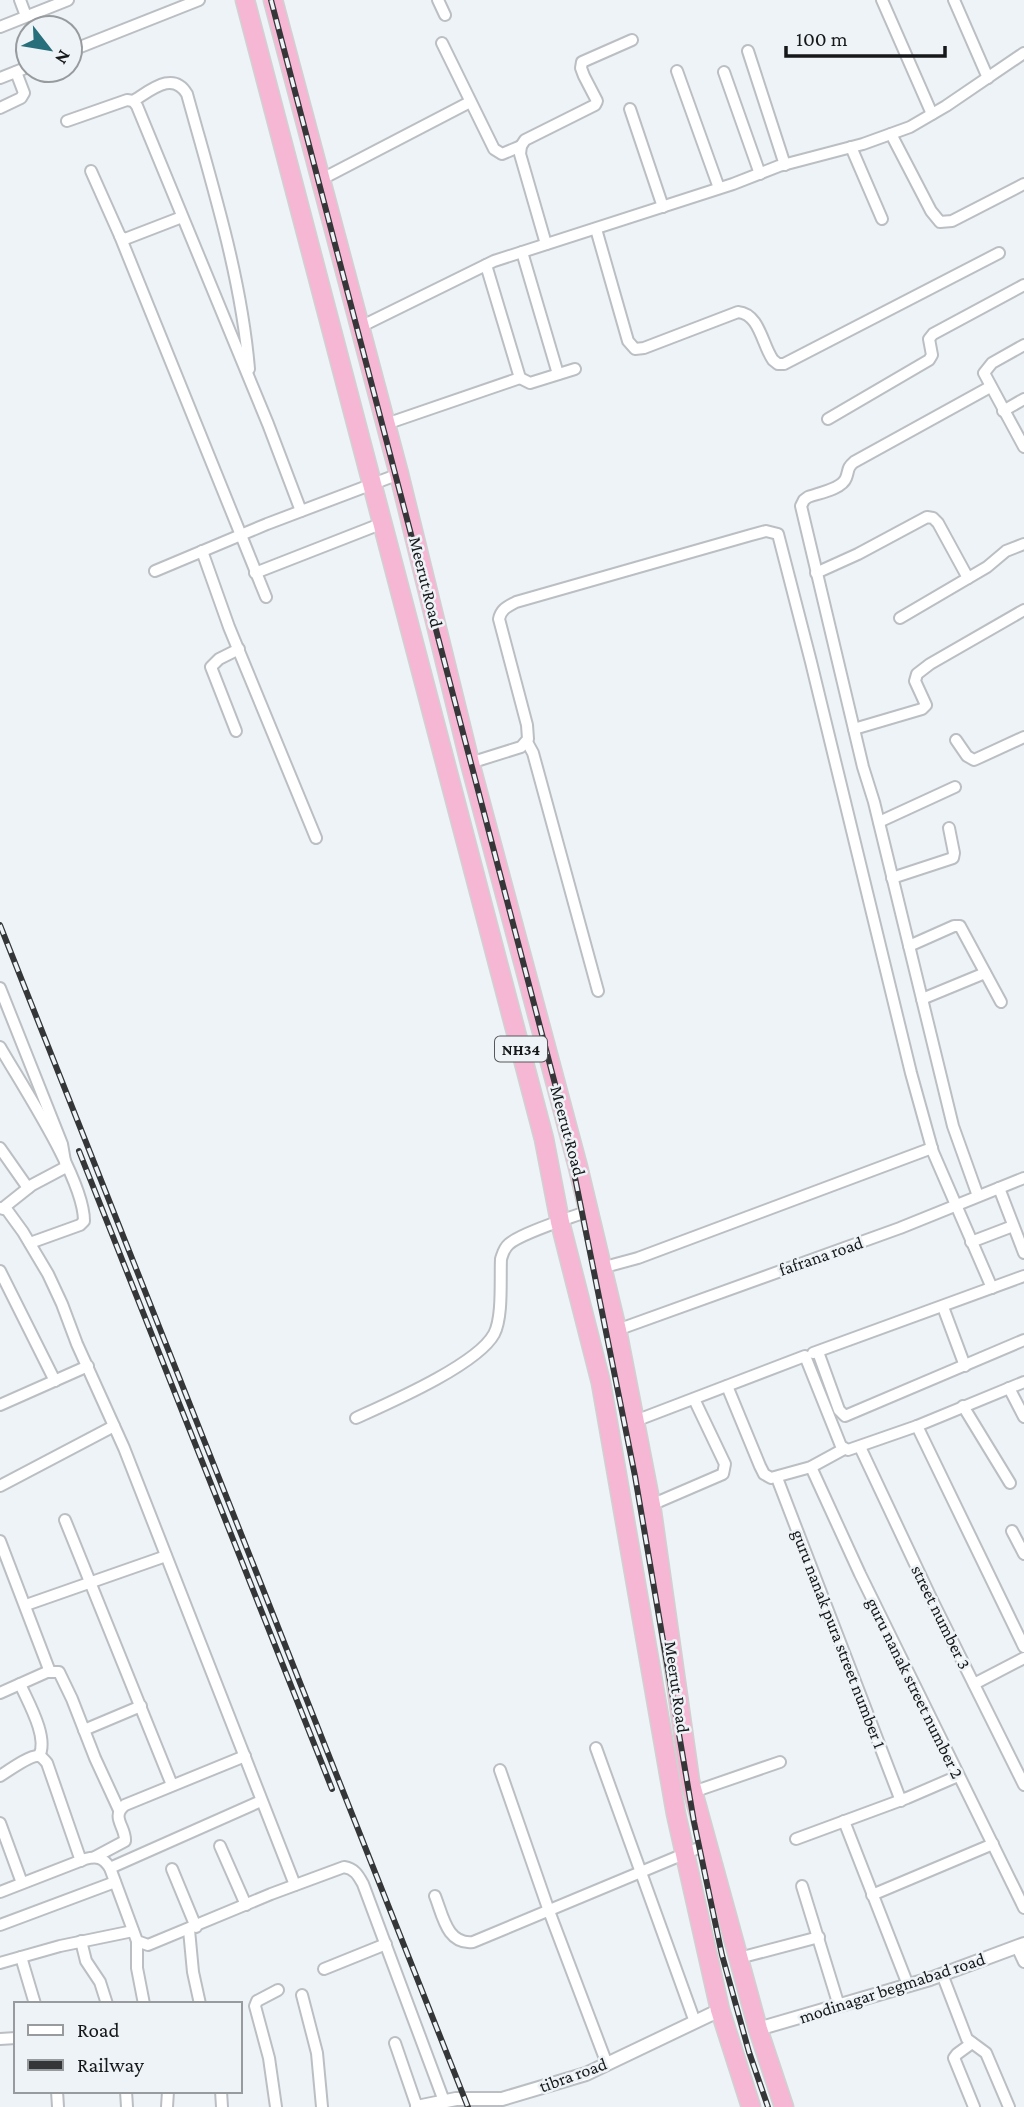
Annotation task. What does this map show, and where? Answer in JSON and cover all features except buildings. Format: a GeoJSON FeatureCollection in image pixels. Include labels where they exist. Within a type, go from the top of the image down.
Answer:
{"type":"FeatureCollection","features":[{"type":"Feature","properties":{"kind":"highway","name":"Meerut Road"},"geometry":{"type":"LineString","coordinates":[[245,0],[547,1153],[560,1223],[601,1383],[685,1854],[720,2010],[751,2107]]}},
{"type":"Feature","properties":{"kind":"highway","name":"Meerut Road"},"geometry":{"type":"LineString","coordinates":[[272,0],[399,474],[470,763],[572,1145],[617,1330],[651,1505],[693,1792],[758,2029],[784,2107]]}},
{"type":"Feature","properties":{"kind":"highway"},"geometry":{"type":"LineString","coordinates":[[547,1153],[572,1145]]}},
{"type":"Feature","properties":{"kind":"street"},"geometry":{"type":"LineString","coordinates":[[31,14],[68,0]]}},
{"type":"Feature","properties":{"kind":"street"},"geometry":{"type":"LineString","coordinates":[[84,45],[199,0]]}},
{"type":"Feature","properties":{"kind":"street"},"geometry":{"type":"LineString","coordinates":[[438,0],[445,15]]}},
{"type":"Feature","properties":{"kind":"street"},"geometry":{"type":"LineString","coordinates":[[881,0],[932,114]]}},
{"type":"Feature","properties":{"kind":"street"},"geometry":{"type":"LineString","coordinates":[[954,0],[988,78]]}},
{"type":"Feature","properties":{"kind":"street"},"geometry":{"type":"LineString","coordinates":[[546,244],[520,154],[521,146],[525,140],[596,105],[597,100],[581,68],[582,62],[632,40]]}},
{"type":"Feature","properties":{"kind":"street"},"geometry":{"type":"LineString","coordinates":[[442,43],[498,153],[502,154],[521,146]]}},
{"type":"Feature","properties":{"kind":"street"},"geometry":{"type":"LineString","coordinates":[[748,51],[785,164]]}},
{"type":"Feature","properties":{"kind":"street"},"geometry":{"type":"LineString","coordinates":[[360,327],[486,265],[785,164],[891,134],[932,114],[1024,53]]}},
{"type":"Feature","properties":{"kind":"street"},"geometry":{"type":"LineString","coordinates":[[677,71],[719,188]]}},
{"type":"Feature","properties":{"kind":"street"},"geometry":{"type":"LineString","coordinates":[[724,72],[760,174]]}},
{"type":"Feature","properties":{"kind":"street"},"geometry":{"type":"LineString","coordinates":[[133,102],[169,82],[183,86],[187,94],[237,281],[245,322],[250,379]]}},
{"type":"Feature","properties":{"kind":"street"},"geometry":{"type":"LineString","coordinates":[[0,108],[21,98],[24,93],[21,84]]}},
{"type":"Feature","properties":{"kind":"street"},"geometry":{"type":"LineString","coordinates":[[67,121],[127,100],[133,102],[250,379],[302,511]]}},
{"type":"Feature","properties":{"kind":"street"},"geometry":{"type":"LineString","coordinates":[[320,180],[470,102]]}},
{"type":"Feature","properties":{"kind":"street"},"geometry":{"type":"LineString","coordinates":[[630,109],[663,207]]}},
{"type":"Feature","properties":{"kind":"street"},"geometry":{"type":"LineString","coordinates":[[891,134],[931,211],[940,222],[952,221],[1024,184]]}},
{"type":"Feature","properties":{"kind":"street"},"geometry":{"type":"LineString","coordinates":[[851,147],[882,219]]}},
{"type":"Feature","properties":{"kind":"street"},"geometry":{"type":"LineString","coordinates":[[91,171],[120,236],[266,597]]}},
{"type":"Feature","properties":{"kind":"street"},"geometry":{"type":"LineString","coordinates":[[120,236],[125,239],[182,217]]}},
{"type":"Feature","properties":{"kind":"street"},"geometry":{"type":"LineString","coordinates":[[596,229],[624,328],[631,346],[635,349],[644,348],[738,312],[750,316],[773,360],[784,365],[999,253]]}},
{"type":"Feature","properties":{"kind":"street"},"geometry":{"type":"LineString","coordinates":[[522,252],[558,374]]}},
{"type":"Feature","properties":{"kind":"street"},"geometry":{"type":"LineString","coordinates":[[486,265],[520,378]]}},
{"type":"Feature","properties":{"kind":"street"},"geometry":{"type":"LineString","coordinates":[[828,419],[929,360],[932,355],[929,339],[933,334],[1024,285]]}},
{"type":"Feature","properties":{"kind":"street"},"geometry":{"type":"LineString","coordinates":[[1024,345],[986,368],[984,373],[1024,447]]}},
{"type":"Feature","properties":{"kind":"street"},"geometry":{"type":"LineString","coordinates":[[386,424],[520,378],[530,383],[575,369]]}},
{"type":"Feature","properties":{"kind":"street"},"geometry":{"type":"LineString","coordinates":[[978,1196],[953,1126],[801,506],[804,500],[841,484],[845,480],[848,467],[854,462],[990,387]]}},
{"type":"Feature","properties":{"kind":"street"},"geometry":{"type":"LineString","coordinates":[[1003,411],[1024,399]]}},
{"type":"Feature","properties":{"kind":"street"},"geometry":{"type":"LineString","coordinates":[[155,571],[399,474]]}},
{"type":"Feature","properties":{"kind":"street"},"geometry":{"type":"LineString","coordinates":[[816,573],[927,517],[933,518],[937,523],[968,578]]}},
{"type":"Feature","properties":{"kind":"street"},"geometry":{"type":"LineString","coordinates":[[255,573],[383,523]]}},
{"type":"Feature","properties":{"kind":"street"},"geometry":{"type":"LineString","coordinates":[[470,763],[521,747],[529,736],[499,619],[500,612],[505,607],[751,535],[773,531],[778,534],[911,1073],[932,1148],[954,1205],[992,1288]]}},
{"type":"Feature","properties":{"kind":"street"},"geometry":{"type":"LineString","coordinates":[[900,618],[987,567],[1006,551],[1024,544]]}},
{"type":"Feature","properties":{"kind":"street"},"geometry":{"type":"LineString","coordinates":[[202,551],[316,838]]}},
{"type":"Feature","properties":{"kind":"street"},"geometry":{"type":"LineString","coordinates":[[854,729],[922,709],[926,700],[915,681],[917,674],[1024,610]]}},
{"type":"Feature","properties":{"kind":"street"},"geometry":{"type":"LineString","coordinates":[[236,731],[211,667],[219,659],[239,649]]}},
{"type":"Feature","properties":{"kind":"street"},"geometry":{"type":"LineString","coordinates":[[956,740],[967,756],[974,760],[1024,737]]}},
{"type":"Feature","properties":{"kind":"street"},"geometry":{"type":"LineString","coordinates":[[527,742],[533,753],[598,991]]}},
{"type":"Feature","properties":{"kind":"street"},"geometry":{"type":"LineString","coordinates":[[879,822],[955,787]]}},
{"type":"Feature","properties":{"kind":"street"},"geometry":{"type":"LineString","coordinates":[[892,878],[953,858],[949,828]]}},
{"type":"Feature","properties":{"kind":"street"},"geometry":{"type":"LineString","coordinates":[[909,946],[959,925],[1000,1002]]}},
{"type":"Feature","properties":{"kind":"street"},"geometry":{"type":"LineString","coordinates":[[922,999],[985,973]]}},
{"type":"Feature","properties":{"kind":"street"},"geometry":{"type":"LineString","coordinates":[[0,988],[62,1144],[66,1167]]}},
{"type":"Feature","properties":{"kind":"street"},"geometry":{"type":"LineString","coordinates":[[0,1047],[66,1167],[84,1213],[84,1221],[80,1226],[30,1243]]}},
{"type":"Feature","properties":{"kind":"street"},"geometry":{"type":"LineString","coordinates":[[0,1148],[28,1188]]}},
{"type":"Feature","properties":{"kind":"street"},"geometry":{"type":"LineString","coordinates":[[600,1268],[638,1258],[932,1148]]}},
{"type":"Feature","properties":{"kind":"street"},"geometry":{"type":"LineString","coordinates":[[66,1167],[28,1188],[1,1208],[12,1216],[48,1274],[88,1366],[295,1885]]}},
{"type":"Feature","properties":{"kind":"street","name":"fafrana road"},"geometry":{"type":"LineString","coordinates":[[617,1330],[900,1228],[1024,1178]]}},
{"type":"Feature","properties":{"kind":"street"},"geometry":{"type":"LineString","coordinates":[[999,1188],[1024,1253]]}},
{"type":"Feature","properties":{"kind":"street"},"geometry":{"type":"LineString","coordinates":[[356,1418],[428,1384],[485,1345],[494,1334],[498,1323],[503,1250],[521,1236],[588,1211]]}},
{"type":"Feature","properties":{"kind":"street"},"geometry":{"type":"LineString","coordinates":[[971,1242],[1013,1226]]}},
{"type":"Feature","properties":{"kind":"street"},"geometry":{"type":"LineString","coordinates":[[0,1271],[55,1381]]}},
{"type":"Feature","properties":{"kind":"street"},"geometry":{"type":"LineString","coordinates":[[635,1421],[1024,1276]]}},
{"type":"Feature","properties":{"kind":"street"},"geometry":{"type":"LineString","coordinates":[[943,1307],[965,1366]]}},
{"type":"Feature","properties":{"kind":"street"},"geometry":{"type":"LineString","coordinates":[[818,1352],[839,1410],[845,1416],[1024,1340]]}},
{"type":"Feature","properties":{"kind":"street"},"geometry":{"type":"LineString","coordinates":[[805,1356],[844,1449]]}},
{"type":"Feature","properties":{"kind":"street"},"geometry":{"type":"LineString","coordinates":[[0,1405],[88,1366]]}},
{"type":"Feature","properties":{"kind":"street"},"geometry":{"type":"LineString","coordinates":[[727,1386],[764,1474],[777,1478],[811,1467],[844,1449],[860,1447],[917,1426],[1024,1382]]}},
{"type":"Feature","properties":{"kind":"street"},"geometry":{"type":"LineString","coordinates":[[1009,1388],[1024,1417]]}},
{"type":"Feature","properties":{"kind":"street"},"geometry":{"type":"LineString","coordinates":[[651,1505],[723,1475],[725,1464],[694,1399]]}},
{"type":"Feature","properties":{"kind":"street"},"geometry":{"type":"LineString","coordinates":[[963,1406],[1010,1483]]}},
{"type":"Feature","properties":{"kind":"street"},"geometry":{"type":"LineString","coordinates":[[0,1486],[114,1426]]}},
{"type":"Feature","properties":{"kind":"street"},"geometry":{"type":"LineString","coordinates":[[917,1426],[1024,1647]]}},
{"type":"Feature","properties":{"kind":"street","name":"street number 3"},"geometry":{"type":"LineString","coordinates":[[860,1447],[1024,1786]]}},
{"type":"Feature","properties":{"kind":"street","name":"guru nanak street number 2"},"geometry":{"type":"LineString","coordinates":[[811,1467],[830,1513],[1024,1908]]}},
{"type":"Feature","properties":{"kind":"street","name":"guru nanak pura street number 1"},"geometry":{"type":"LineString","coordinates":[[777,1478],[901,1801]]}},
{"type":"Feature","properties":{"kind":"street"},"geometry":{"type":"LineString","coordinates":[[65,1520],[172,1785]]}},
{"type":"Feature","properties":{"kind":"street"},"geometry":{"type":"LineString","coordinates":[[1012,1531],[1024,1554]]}},
{"type":"Feature","properties":{"kind":"street"},"geometry":{"type":"LineString","coordinates":[[0,1541],[50,1672]]}},
{"type":"Feature","properties":{"kind":"street"},"geometry":{"type":"LineString","coordinates":[[26,1605],[166,1556]]}},
{"type":"Feature","properties":{"kind":"street"},"geometry":{"type":"LineString","coordinates":[[974,1684],[1024,1658]]}},
{"type":"Feature","properties":{"kind":"street"},"geometry":{"type":"LineString","coordinates":[[0,1693],[50,1672],[59,1672],[118,1810],[117,1817],[126,1837],[125,1841],[95,1857],[0,1892]]}},
{"type":"Feature","properties":{"kind":"street"},"geometry":{"type":"LineString","coordinates":[[0,1776],[39,1756],[43,1750],[41,1735],[20,1684]]}},
{"type":"Feature","properties":{"kind":"street"},"geometry":{"type":"LineString","coordinates":[[84,1730],[141,1706]]}},
{"type":"Feature","properties":{"kind":"street"},"geometry":{"type":"LineString","coordinates":[[596,1748],[695,2022]]}},
{"type":"Feature","properties":{"kind":"street"},"geometry":{"type":"LineString","coordinates":[[39,1756],[47,1763],[81,1861]]}},
{"type":"Feature","properties":{"kind":"street"},"geometry":{"type":"LineString","coordinates":[[118,1810],[245,1756]]}},
{"type":"Feature","properties":{"kind":"street"},"geometry":{"type":"LineString","coordinates":[[693,1792],[780,1762]]}},
{"type":"Feature","properties":{"kind":"street"},"geometry":{"type":"LineString","coordinates":[[500,1770],[607,2064]]}},
{"type":"Feature","properties":{"kind":"street"},"geometry":{"type":"LineString","coordinates":[[796,1839],[901,1801],[958,1776]]}},
{"type":"Feature","properties":{"kind":"street"},"geometry":{"type":"LineString","coordinates":[[110,1868],[261,1801]]}},
{"type":"Feature","properties":{"kind":"street"},"geometry":{"type":"LineString","coordinates":[[844,1821],[908,1985]]}},
{"type":"Feature","properties":{"kind":"street"},"geometry":{"type":"LineString","coordinates":[[0,1823],[23,1882]]}},
{"type":"Feature","properties":{"kind":"street"},"geometry":{"type":"LineString","coordinates":[[435,1896],[450,1933],[462,1943],[473,1942],[708,1844]]}},
{"type":"Feature","properties":{"kind":"street"},"geometry":{"type":"LineString","coordinates":[[872,1895],[993,1844]]}},
{"type":"Feature","properties":{"kind":"street"},"geometry":{"type":"LineString","coordinates":[[220,1846],[246,1905]]}},
{"type":"Feature","properties":{"kind":"street"},"geometry":{"type":"LineString","coordinates":[[95,1857],[106,1861],[110,1868],[135,1936],[137,1968],[144,2002]]}},
{"type":"Feature","properties":{"kind":"street"},"geometry":{"type":"LineString","coordinates":[[0,1963],[81,1941],[135,1936],[148,1945],[295,1885],[344,1867],[350,1868],[357,1873],[363,1884],[450,2103]]}},
{"type":"Feature","properties":{"kind":"street"},"geometry":{"type":"LineString","coordinates":[[172,1869],[192,1928],[193,1972],[200,2002]]}},
{"type":"Feature","properties":{"kind":"street"},"geometry":{"type":"LineString","coordinates":[[0,1924],[115,1882]]}},
{"type":"Feature","properties":{"kind":"street"},"geometry":{"type":"LineString","coordinates":[[802,1886],[839,2006]]}},
{"type":"Feature","properties":{"kind":"street"},"geometry":{"type":"LineString","coordinates":[[739,1958],[818,1937]]}},
{"type":"Feature","properties":{"kind":"street"},"geometry":{"type":"LineString","coordinates":[[81,1941],[86,1961],[100,1982],[106,2002]]}},
{"type":"Feature","properties":{"kind":"street"},"geometry":{"type":"LineString","coordinates":[[324,1969],[386,1944]]}},
{"type":"Feature","properties":{"kind":"street"},"geometry":{"type":"LineString","coordinates":[[1021,1945],[1024,1962]]}},
{"type":"Feature","properties":{"kind":"street","name":"modinagar begmabad road"},"geometry":{"type":"LineString","coordinates":[[758,2029],[908,1985],[1021,1945]]}},
{"type":"Feature","properties":{"kind":"street"},"geometry":{"type":"LineString","coordinates":[[21,1957],[33,2002]]}},
{"type":"Feature","properties":{"kind":"street"},"geometry":{"type":"LineString","coordinates":[[942,1974],[967,2039],[986,2053],[1010,2107]]}},
{"type":"Feature","properties":{"kind":"street"},"geometry":{"type":"LineString","coordinates":[[276,2107],[269,2057],[255,2006],[257,2001],[278,1990]]}},
{"type":"Feature","properties":{"kind":"street"},"geometry":{"type":"LineString","coordinates":[[302,1995],[317,2053],[322,2107]]}},
{"type":"Feature","properties":{"kind":"street","name":"tibra road"},"geometry":{"type":"LineString","coordinates":[[417,2107],[450,2103],[511,2102],[586,2074],[720,2010]]}},
{"type":"Feature","properties":{"kind":"street"},"geometry":{"type":"LineString","coordinates":[[396,2043],[417,2107]]}},
{"type":"Feature","properties":{"kind":"street"},"geometry":{"type":"LineString","coordinates":[[972,2043],[954,2058],[974,2107]]}},
{"type":"Feature","properties":{"kind":"railway"},"geometry":{"type":"LineString","coordinates":[[271,0],[560,1103],[635,1476],[694,1822],[722,1955],[749,2052],[768,2107]]}},
{"type":"Feature","properties":{"kind":"railway"},"geometry":{"type":"LineString","coordinates":[[0,925],[468,2107]]}},
{"type":"Feature","properties":{"kind":"railway"},"geometry":{"type":"LineString","coordinates":[[79,1151],[332,1789]]}}]}
